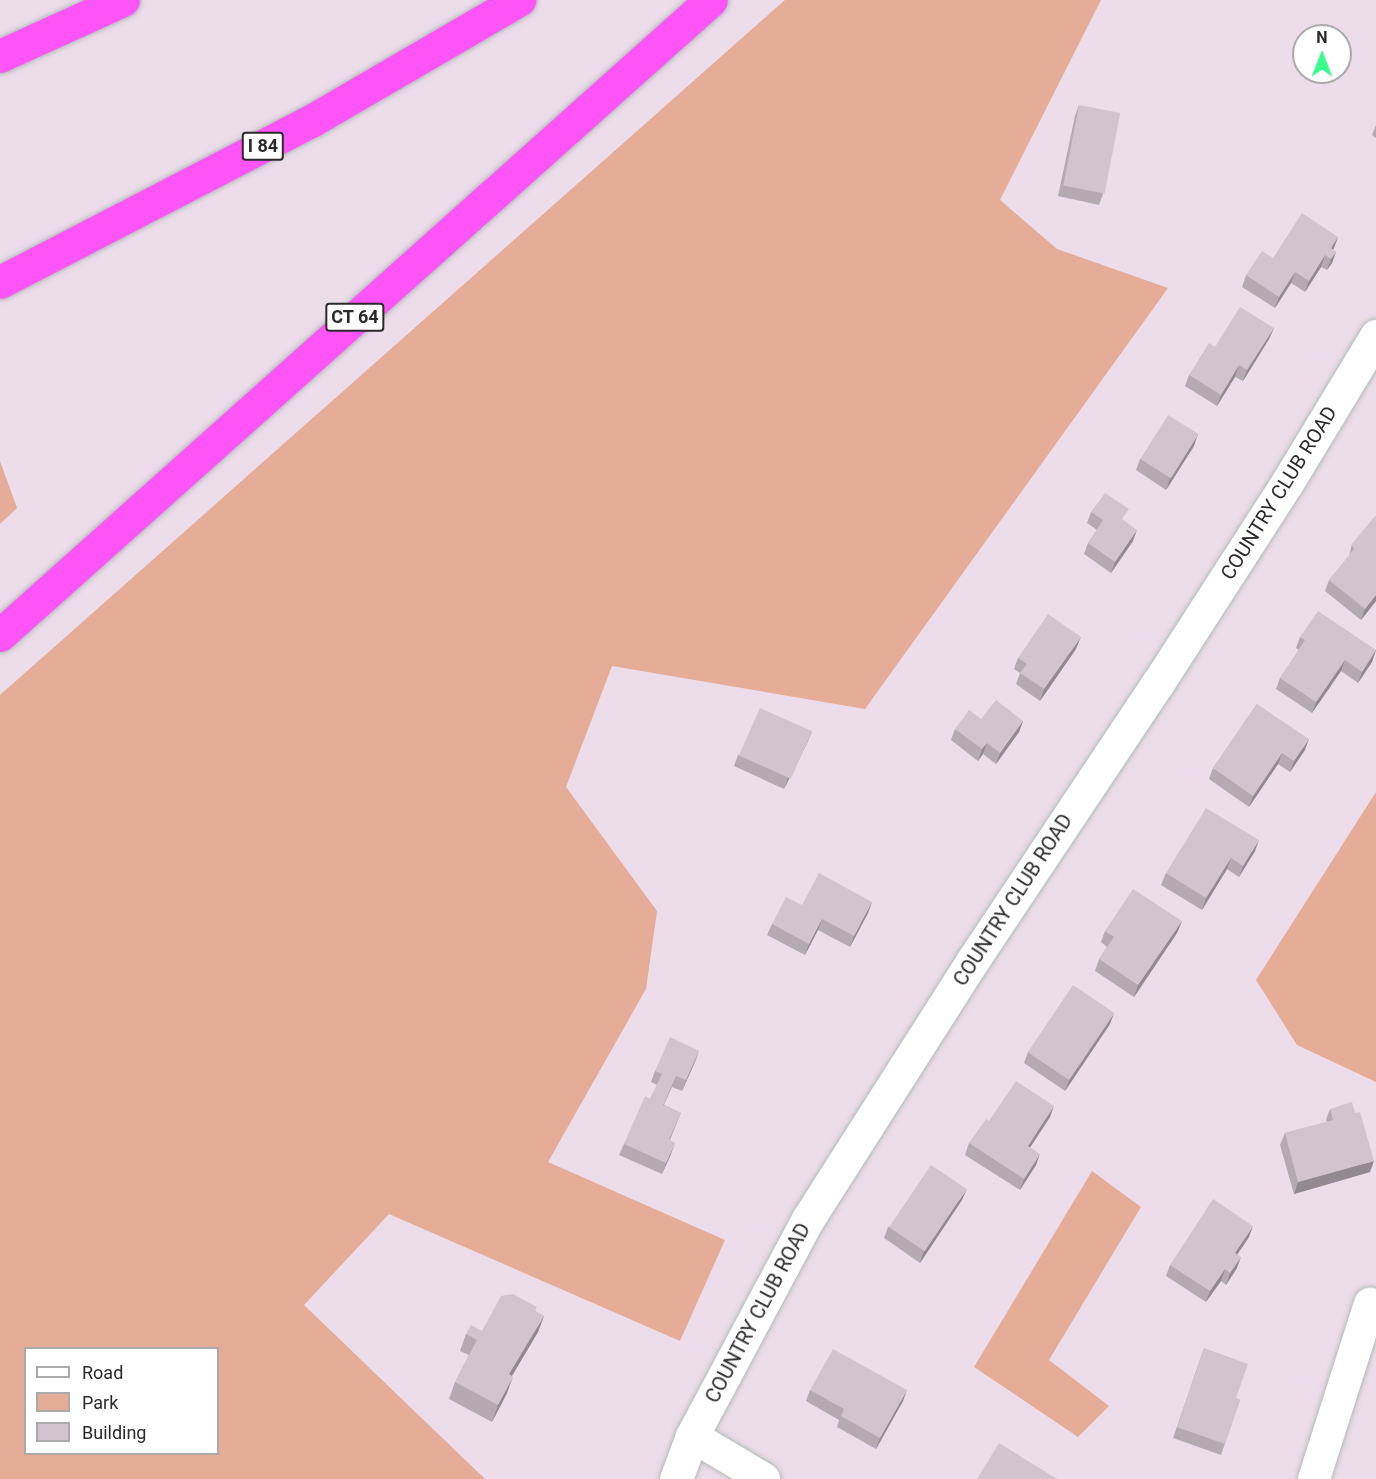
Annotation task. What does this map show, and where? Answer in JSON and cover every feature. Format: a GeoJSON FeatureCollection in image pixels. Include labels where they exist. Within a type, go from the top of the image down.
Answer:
{"type":"FeatureCollection","features":[{"type":"Feature","properties":{"kind":"highway"},"geometry":{"type":"LineString","coordinates":[[0,56],[123,0]]}},
{"type":"Feature","properties":{"kind":"highway","name":"I 84"},"geometry":{"type":"LineString","coordinates":[[0,282],[311,121],[519,0]]}},
{"type":"Feature","properties":{"kind":"highway","name":"CT 64"},"geometry":{"type":"LineString","coordinates":[[0,635],[711,0]]}},
{"type":"Feature","properties":{"kind":"street","name":"COUNTRY CLUB ROAD"},"geometry":{"type":"LineString","coordinates":[[676,1479],[692,1436],[808,1219],[974,960],[1281,493],[1376,336]]}},
{"type":"Feature","properties":{"kind":"street"},"geometry":{"type":"LineString","coordinates":[[1314,1479],[1370,1304]]}},
{"type":"Feature","properties":{"kind":"street"},"geometry":{"type":"LineString","coordinates":[[692,1436],[764,1479]]}},
{"type":"Feature","properties":{"kind":"green space"},"geometry":{"type":"Polygon","coordinates":[[[785,0],[1101,0],[1000,200],[1057,249],[1168,288],[865,709],[612,666],[566,787],[657,911],[646,989],[548,1162],[725,1240],[680,1341],[389,1214],[304,1305],[485,1479],[0,1479],[0,695],[785,0]]]}},
{"type":"Feature","properties":{"kind":"green space"},"geometry":{"type":"Polygon","coordinates":[[[0,461],[17,508],[0,524],[0,461]]]}},
{"type":"Feature","properties":{"kind":"green space"},"geometry":{"type":"Polygon","coordinates":[[[1376,792],[1376,1082],[1297,1045],[1256,980],[1376,792]]]}},
{"type":"Feature","properties":{"kind":"green space"},"geometry":{"type":"Polygon","coordinates":[[[1092,1171],[1141,1207],[1049,1360],[1109,1406],[1078,1437],[974,1367],[1092,1171]]]}},
{"type":"Feature","properties":{"kind":"building"},"geometry":{"type":"Polygon","coordinates":[[[1079,105],[1120,113],[1105,194],[1063,185],[1079,105]]]}},
{"type":"Feature","properties":{"kind":"building"},"geometry":{"type":"Polygon","coordinates":[[[1302,213],[1338,237],[1331,248],[1336,252],[1331,259],[1325,255],[1309,281],[1295,272],[1279,297],[1246,275],[1262,251],[1273,258],[1302,213]]]}},
{"type":"Feature","properties":{"kind":"building"},"geometry":{"type":"Polygon","coordinates":[[[1240,307],[1274,328],[1247,370],[1239,365],[1221,395],[1189,375],[1209,343],[1215,347],[1240,307]]]}},
{"type":"Feature","properties":{"kind":"building"},"geometry":{"type":"Polygon","coordinates":[[[1168,415],[1199,434],[1171,478],[1140,459],[1168,415]]]}},
{"type":"Feature","properties":{"kind":"building"},"geometry":{"type":"Polygon","coordinates":[[[1105,493],[1129,509],[1122,519],[1137,530],[1115,562],[1088,543],[1103,520],[1091,512],[1105,493]]]}},
{"type":"Feature","properties":{"kind":"building"},"geometry":{"type":"Polygon","coordinates":[[[1375,516],[1376,595],[1365,609],[1329,580],[1354,549],[1352,544],[1375,516]]]}},
{"type":"Feature","properties":{"kind":"building"},"geometry":{"type":"Polygon","coordinates":[[[1318,611],[1376,650],[1362,672],[1345,660],[1316,702],[1280,678],[1305,640],[1300,637],[1318,611]]]}},
{"type":"Feature","properties":{"kind":"building"},"geometry":{"type":"Polygon","coordinates":[[[1048,614],[1081,637],[1044,689],[1020,673],[1027,664],[1018,658],[1048,614]]]}},
{"type":"Feature","properties":{"kind":"building"},"geometry":{"type":"Polygon","coordinates":[[[996,700],[1023,721],[1000,753],[987,743],[982,749],[955,729],[969,710],[981,719],[996,700]]]}},
{"type":"Feature","properties":{"kind":"building"},"geometry":{"type":"Polygon","coordinates":[[[1257,704],[1309,739],[1294,761],[1282,753],[1253,796],[1213,768],[1257,704]]]}},
{"type":"Feature","properties":{"kind":"building"},"geometry":{"type":"Polygon","coordinates":[[[760,708],[812,731],[791,779],[739,756],[760,708]]]}},
{"type":"Feature","properties":{"kind":"building"},"geometry":{"type":"Polygon","coordinates":[[[1206,808],[1259,840],[1243,866],[1231,858],[1206,898],[1166,873],[1206,808]]]}},
{"type":"Feature","properties":{"kind":"building"},"geometry":{"type":"Polygon","coordinates":[[[819,873],[872,902],[854,936],[822,919],[809,944],[772,924],[786,897],[802,905],[819,873]]]}},
{"type":"Feature","properties":{"kind":"building"},"geometry":{"type":"Polygon","coordinates":[[[1133,889],[1182,921],[1138,985],[1099,959],[1114,937],[1105,931],[1133,889]]]}},
{"type":"Feature","properties":{"kind":"building"},"geometry":{"type":"Polygon","coordinates":[[[1073,985],[1114,1013],[1069,1080],[1028,1052],[1073,985]]]}},
{"type":"Feature","properties":{"kind":"building"},"geometry":{"type":"Polygon","coordinates":[[[670,1037],[699,1051],[686,1080],[676,1076],[663,1105],[681,1113],[669,1139],[675,1143],[666,1163],[624,1144],[645,1096],[650,1099],[662,1074],[655,1071],[670,1037]]]}},
{"type":"Feature","properties":{"kind":"building"},"geometry":{"type":"Polygon","coordinates":[[[1016,1081],[1054,1106],[1028,1146],[1040,1154],[1024,1179],[969,1143],[986,1119],[989,1121],[1016,1081]]]}},
{"type":"Feature","properties":{"kind":"building"},"geometry":{"type":"Polygon","coordinates":[[[1352,1102],[1355,1113],[1360,1112],[1374,1161],[1298,1182],[1285,1133],[1333,1120],[1330,1109],[1352,1102]]]}},
{"type":"Feature","properties":{"kind":"building"},"geometry":{"type":"Polygon","coordinates":[[[931,1165],[967,1189],[925,1251],[889,1227],[931,1165]]]}},
{"type":"Feature","properties":{"kind":"building"},"geometry":{"type":"Polygon","coordinates":[[[1213,1199],[1253,1226],[1235,1253],[1241,1257],[1230,1273],[1225,1269],[1210,1291],[1170,1265],[1213,1199]]]}},
{"type":"Feature","properties":{"kind":"building"},"geometry":{"type":"Polygon","coordinates":[[[513,1294],[537,1307],[535,1311],[544,1316],[509,1374],[513,1377],[498,1405],[455,1382],[477,1340],[466,1334],[471,1325],[482,1331],[501,1296],[513,1294]]]}},
{"type":"Feature","properties":{"kind":"building"},"geometry":{"type":"Polygon","coordinates":[[[1204,1348],[1248,1364],[1236,1398],[1240,1400],[1225,1444],[1177,1427],[1204,1348]]]}},
{"type":"Feature","properties":{"kind":"building"},"geometry":{"type":"Polygon","coordinates":[[[833,1349],[907,1390],[880,1438],[841,1416],[844,1409],[810,1390],[833,1349]]]}},
{"type":"Feature","properties":{"kind":"building"},"geometry":{"type":"Polygon","coordinates":[[[999,1443],[1057,1479],[977,1479],[999,1443]]]}}]}
